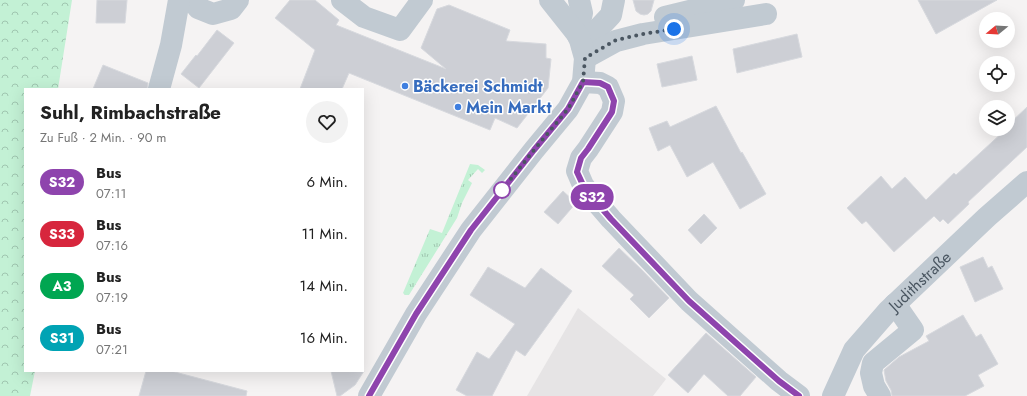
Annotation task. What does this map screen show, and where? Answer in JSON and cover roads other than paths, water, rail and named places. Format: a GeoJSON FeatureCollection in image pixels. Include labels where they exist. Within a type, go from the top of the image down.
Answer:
{"type":"FeatureCollection","features":[{"type":"Feature","properties":{"kind":"street"},"geometry":{"type":"LineString","coordinates":[[159,88],[171,45],[179,0]]}},
{"type":"Feature","properties":{"kind":"street"},"geometry":{"type":"LineString","coordinates":[[192,0],[198,8],[213,14],[231,10],[238,0]]}},
{"type":"Feature","properties":{"kind":"street"},"geometry":{"type":"LineString","coordinates":[[342,0],[364,17],[400,30],[422,0]]}},
{"type":"Feature","properties":{"kind":"street"},"geometry":{"type":"LineString","coordinates":[[550,0],[582,47]]}},
{"type":"Feature","properties":{"kind":"street"},"geometry":{"type":"LineString","coordinates":[[369,396],[416,314],[471,230],[568,109],[583,82],[582,13],[579,0]]}},
{"type":"Feature","properties":{"kind":"street"},"geometry":{"type":"LineString","coordinates":[[582,47],[611,15],[614,0]]}},
{"type":"Feature","properties":{"kind":"street"},"geometry":{"type":"LineString","coordinates":[[582,47],[640,24],[734,0]]}},
{"type":"Feature","properties":{"kind":"street"},"geometry":{"type":"LineString","coordinates":[[582,47],[643,34],[766,14]]}},
{"type":"Feature","properties":{"kind":"street"},"geometry":{"type":"LineString","coordinates":[[583,82],[600,83],[608,87],[614,101],[612,112],[581,158],[577,172],[583,185],[611,219],[689,301],[779,381],[799,396]]}},
{"type":"Feature","properties":{"kind":"street","name":"Judithstraße"},"geometry":{"type":"LineString","coordinates":[[833,396],[854,350],[888,311],[987,217],[1027,182]]}},
{"type":"Feature","properties":{"kind":"street"},"geometry":{"type":"LineString","coordinates":[[880,396],[874,386],[871,373],[873,363],[913,330],[895,304]]}},
{"type":"Feature","properties":{"kind":"place","name":"Bäckerei Schmidt"},"geometry":{"type":"Point","coordinates":[405,86]}},
{"type":"Feature","properties":{"kind":"place","name":"Mein Markt"},"geometry":{"type":"Point","coordinates":[458,107]}}]}
